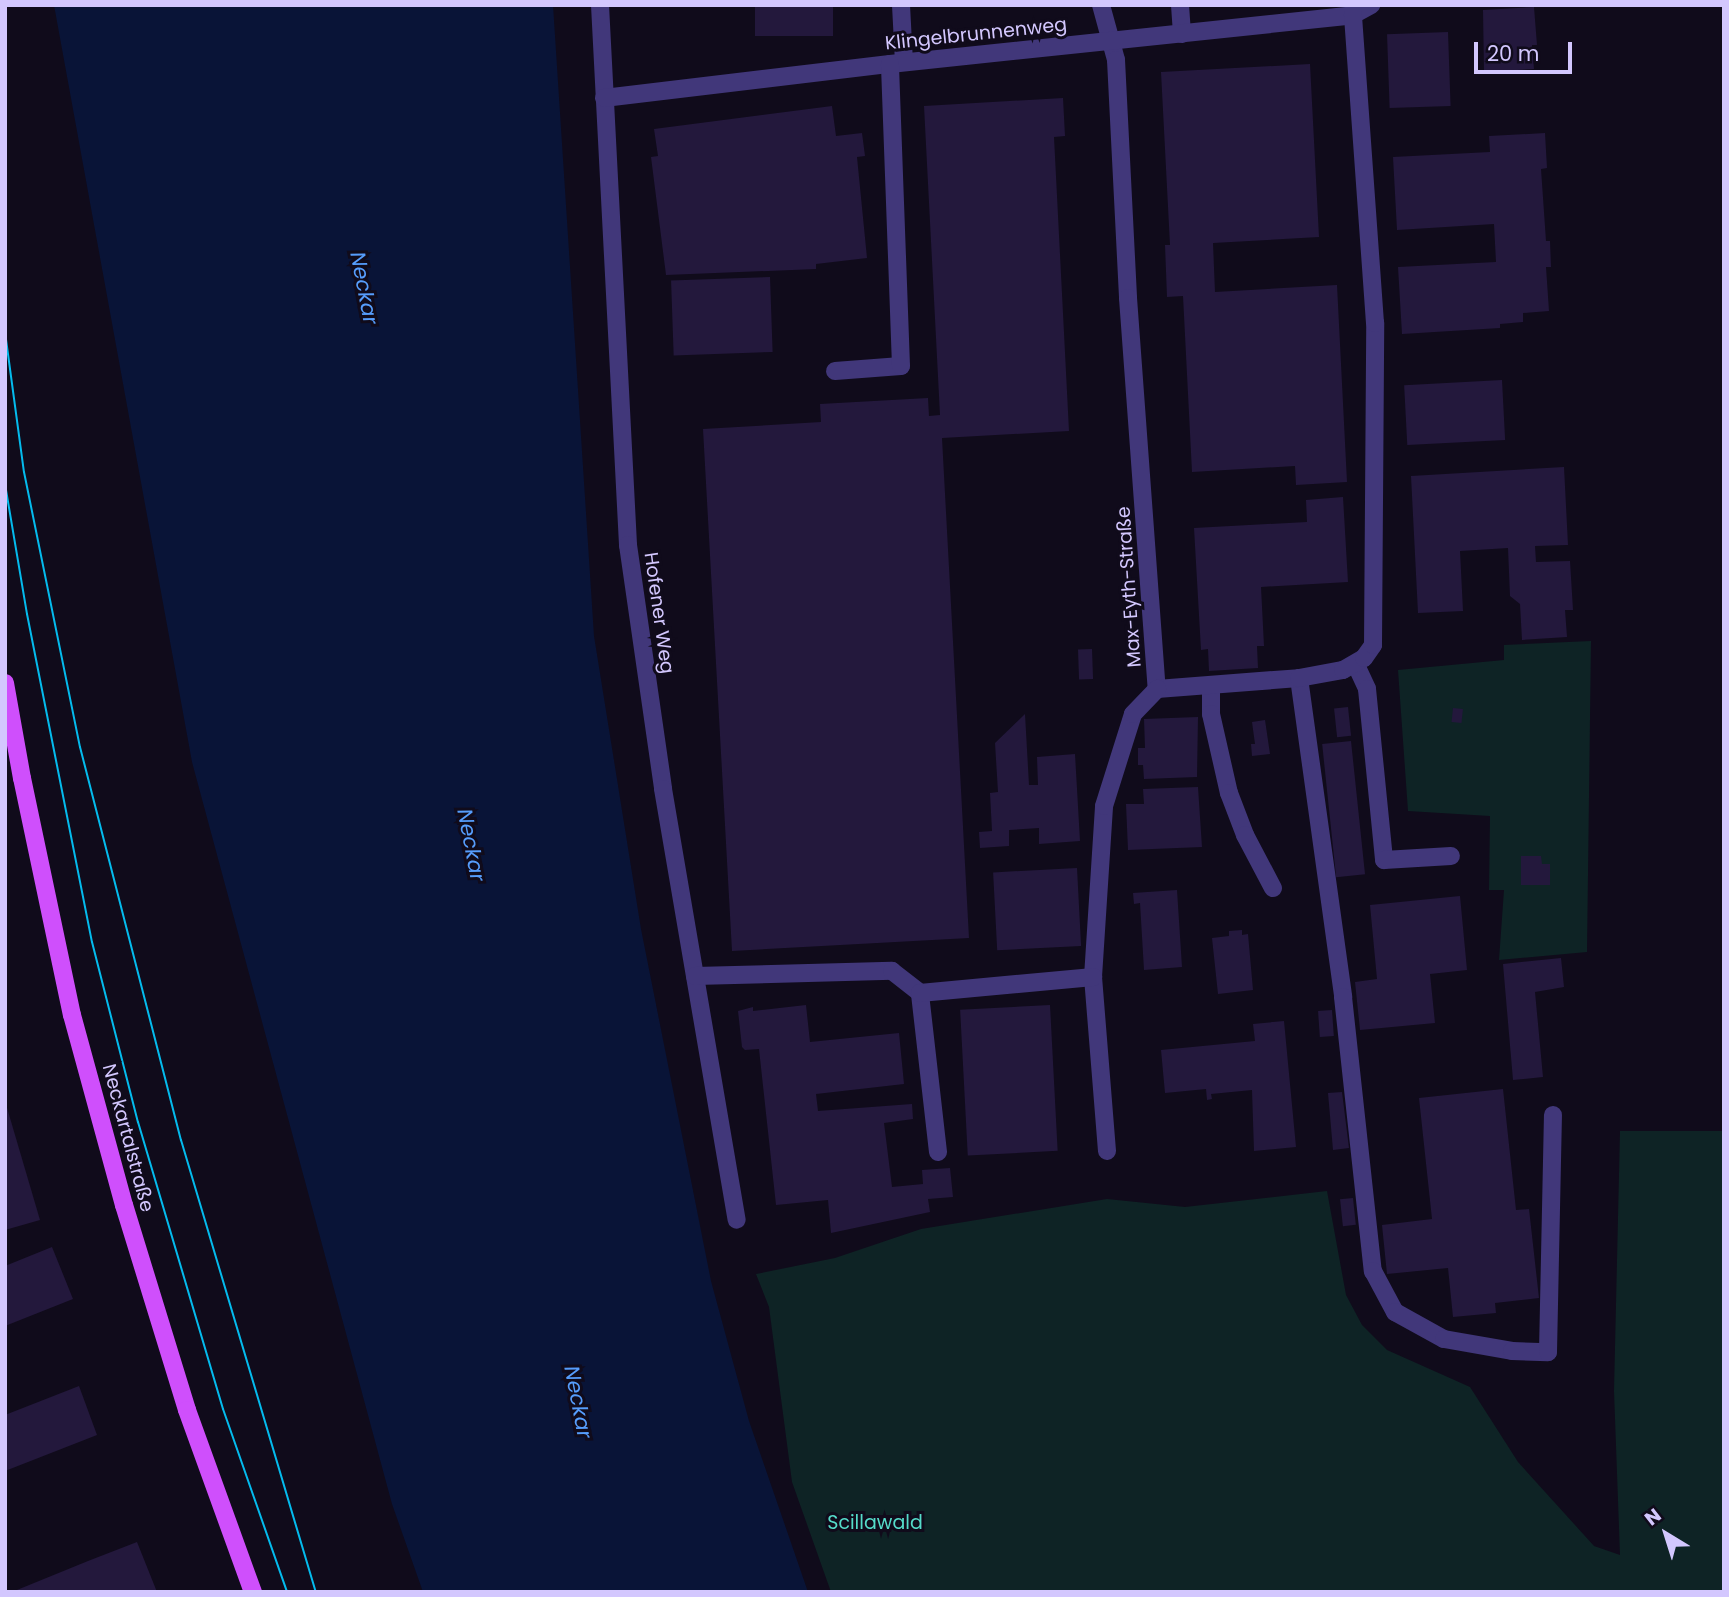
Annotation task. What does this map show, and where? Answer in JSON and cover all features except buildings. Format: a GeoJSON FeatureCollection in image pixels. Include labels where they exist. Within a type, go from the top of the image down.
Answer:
{"type":"FeatureCollection","features":[{"type":"Feature","properties":{"kind":"main road","name":"Neckartalstraße"},"geometry":{"type":"LineString","coordinates":[[5,683],[72,1015],[121,1192],[187,1410],[253,1592]]}},
{"type":"Feature","properties":{"kind":"street","name":"Hofener Weg"},"geometry":{"type":"LineString","coordinates":[[600,5],[628,545],[663,789],[737,1220]]}},
{"type":"Feature","properties":{"kind":"street"},"geometry":{"type":"LineString","coordinates":[[835,371],[901,366],[897,63],[901,5]]}},
{"type":"Feature","properties":{"kind":"street","name":"Max-Eyth-Straße"},"geometry":{"type":"LineString","coordinates":[[1101,5],[1116,60],[1128,298],[1157,689],[1299,678],[1356,665]]}},
{"type":"Feature","properties":{"kind":"street"},"geometry":{"type":"LineString","coordinates":[[1180,5],[1182,34]]}},
{"type":"Feature","properties":{"kind":"street"},"geometry":{"type":"LineString","coordinates":[[1371,5],[1353,15],[1375,323],[1373,645],[1356,665],[1367,689],[1384,860],[1451,856]]}},
{"type":"Feature","properties":{"kind":"street","name":"Klingelbrunnenweg"},"geometry":{"type":"LineString","coordinates":[[604,98],[897,63],[1353,15]]}},
{"type":"Feature","properties":{"kind":"street"},"geometry":{"type":"LineString","coordinates":[[1299,678],[1343,997],[1373,1272],[1395,1311],[1444,1339],[1512,1351],[1548,1352],[1553,1115]]}},
{"type":"Feature","properties":{"kind":"street"},"geometry":{"type":"LineString","coordinates":[[1211,684],[1212,714],[1229,793],[1245,835],[1273,888]]}},
{"type":"Feature","properties":{"kind":"street"},"geometry":{"type":"LineString","coordinates":[[1107,1151],[1093,977],[1104,806],[1133,714],[1157,689]]}},
{"type":"Feature","properties":{"kind":"street"},"geometry":{"type":"LineString","coordinates":[[695,976],[892,971],[920,993],[1093,977]]}},
{"type":"Feature","properties":{"kind":"street"},"geometry":{"type":"LineString","coordinates":[[920,993],[938,1152]]}},
{"type":"Feature","properties":{"kind":"green space"},"geometry":{"type":"Polygon","coordinates":[[[1591,641],[1587,952],[1499,960],[1504,890],[1489,890],[1490,816],[1408,811],[1398,670],[1504,660],[1504,645],[1591,641]]]}},
{"type":"Feature","properties":{"kind":"green space","name":"Scillawald"},"geometry":{"type":"Polygon","coordinates":[[[1620,1131],[1724,1131],[1724,1592],[831,1592],[792,1482],[769,1307],[756,1274],[835,1258],[921,1229],[1107,1199],[1185,1207],[1327,1191],[1346,1295],[1362,1325],[1387,1350],[1470,1387],[1518,1462],[1594,1546],[1620,1555],[1614,1391],[1620,1131]]]}},
{"type":"Feature","properties":{"kind":"water","name":"Neckar"},"geometry":{"type":"Polygon","coordinates":[[[54,5],[553,5],[594,636],[641,929],[711,1281],[749,1421],[808,1592],[423,1592],[392,1504],[192,762],[54,5]]]}},
{"type":"Feature","properties":{"kind":"tram line"},"geometry":{"type":"LineString","coordinates":[[5,332],[24,472],[80,747],[181,1140],[316,1592]]}},
{"type":"Feature","properties":{"kind":"tram line"},"geometry":{"type":"LineString","coordinates":[[5,484],[27,614],[92,942],[138,1122],[223,1409],[287,1592]]}}]}
